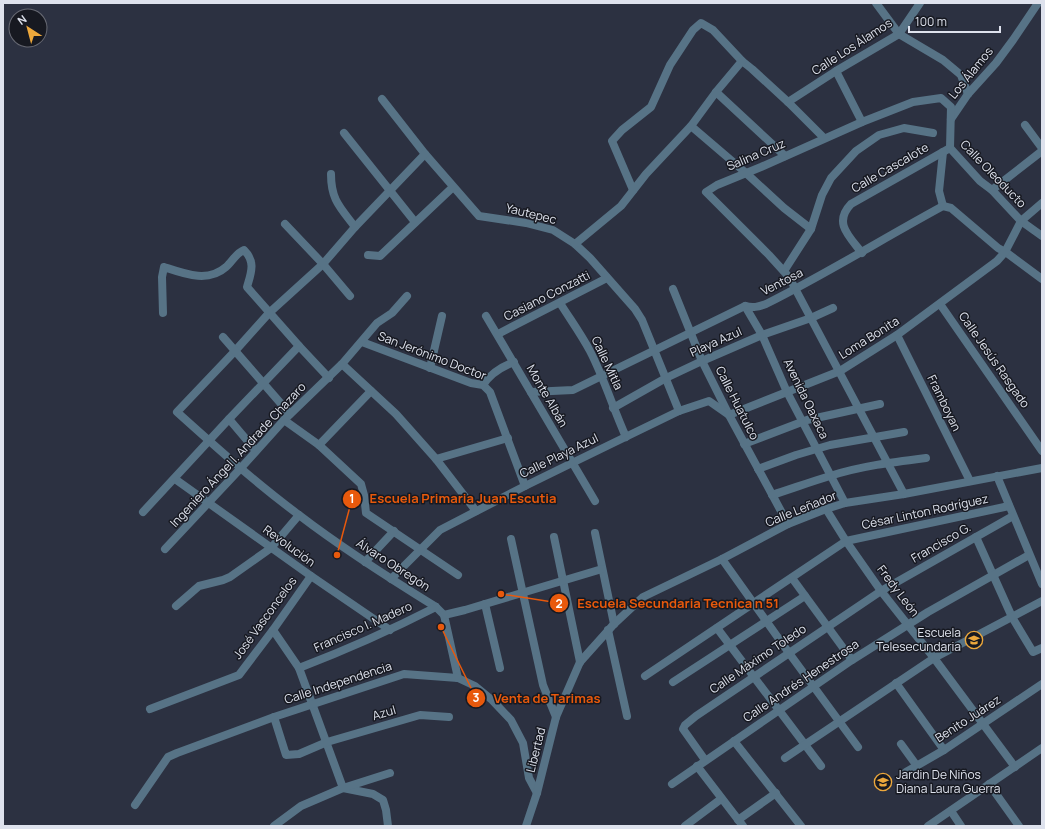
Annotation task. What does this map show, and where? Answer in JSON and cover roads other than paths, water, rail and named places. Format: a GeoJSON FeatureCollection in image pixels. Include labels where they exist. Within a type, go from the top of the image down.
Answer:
{"type":"FeatureCollection","features":[{"type":"Feature","properties":{"kind":"street"},"geometry":{"type":"LineString","coordinates":[[876,3],[899,34],[943,60],[961,75],[968,94]]}},
{"type":"Feature","properties":{"kind":"street","name":"Calle Los Álamos"},"geometry":{"type":"LineString","coordinates":[[788,102],[836,71],[899,34],[920,3]]}},
{"type":"Feature","properties":{"kind":"street","name":"Los Álamos"},"geometry":{"type":"LineString","coordinates":[[951,120],[968,94],[996,63],[1038,3]]}},
{"type":"Feature","properties":{"kind":"street"},"geometry":{"type":"LineString","coordinates":[[633,190],[612,141],[622,130],[651,107],[670,64],[693,30],[701,23],[713,30],[742,62],[752,69],[788,102],[824,138]]}},
{"type":"Feature","properties":{"kind":"street"},"geometry":{"type":"LineString","coordinates":[[575,244],[621,206],[646,174],[691,126],[716,92],[742,62]]}},
{"type":"Feature","properties":{"kind":"street"},"geometry":{"type":"LineString","coordinates":[[836,71],[862,122]]}},
{"type":"Feature","properties":{"kind":"street"},"geometry":{"type":"LineString","coordinates":[[716,92],[785,156]]}},
{"type":"Feature","properties":{"kind":"street","name":"Salina Cruz"},"geometry":{"type":"LineString","coordinates":[[812,318],[784,271],[706,192],[862,122],[913,102],[941,98]]}},
{"type":"Feature","properties":{"kind":"street","name":"Calle Oleoducto"},"geometry":{"type":"LineString","coordinates":[[941,98],[951,107],[950,148],[980,181],[992,190],[1021,221],[1042,236]]}},
{"type":"Feature","properties":{"kind":"street","name":"Yautepec"},"geometry":{"type":"LineString","coordinates":[[382,99],[425,154],[479,216],[526,223],[554,230],[575,244],[590,258],[635,309],[642,320],[679,411]]}},
{"type":"Feature","properties":{"kind":"street"},"geometry":{"type":"LineString","coordinates":[[992,190],[1042,149],[1025,125]]}},
{"type":"Feature","properties":{"kind":"street"},"geometry":{"type":"LineString","coordinates":[[691,126],[784,208],[811,229]]}},
{"type":"Feature","properties":{"kind":"street"},"geometry":{"type":"LineString","coordinates":[[784,271],[811,229],[822,195],[832,178],[856,151],[879,136],[904,128],[933,133]]}},
{"type":"Feature","properties":{"kind":"street"},"geometry":{"type":"LineString","coordinates":[[344,133],[415,222]]}},
{"type":"Feature","properties":{"kind":"street","name":"Calle Cascalote"},"geometry":{"type":"LineString","coordinates":[[862,253],[842,224],[842,218],[851,204],[950,148]]}},
{"type":"Feature","properties":{"kind":"street"},"geometry":{"type":"LineString","coordinates":[[943,152],[939,191],[943,206],[952,208],[998,248],[1042,279]]}},
{"type":"Feature","properties":{"kind":"street"},"geometry":{"type":"LineString","coordinates":[[235,351],[269,313],[323,264],[355,227],[425,154]]}},
{"type":"Feature","properties":{"kind":"street"},"geometry":{"type":"LineString","coordinates":[[331,174],[331,187],[334,198],[355,227]]}},
{"type":"Feature","properties":{"kind":"street"},"geometry":{"type":"LineString","coordinates":[[368,255],[380,256],[453,187]]}},
{"type":"Feature","properties":{"kind":"street"},"geometry":{"type":"LineString","coordinates":[[1005,252],[1021,221],[1042,204]]}},
{"type":"Feature","properties":{"kind":"street","name":"Ventosa"},"geometry":{"type":"LineString","coordinates":[[531,392],[573,390],[745,306],[752,308],[759,307],[796,289],[862,253],[889,235],[943,206]]}},
{"type":"Feature","properties":{"kind":"street"},"geometry":{"type":"LineString","coordinates":[[285,224],[323,264],[350,296]]}},
{"type":"Feature","properties":{"kind":"street"},"geometry":{"type":"LineString","coordinates":[[163,313],[162,277],[164,268],[192,276],[212,276],[225,268],[240,252],[244,250],[248,254],[252,269],[247,287],[329,378]]}},
{"type":"Feature","properties":{"kind":"street","name":"Loma Bonita"},"geometry":{"type":"LineString","coordinates":[[729,415],[840,371],[897,336],[996,261],[1005,252]]}},
{"type":"Feature","properties":{"kind":"street","name":"Casiano Conzatti"},"geometry":{"type":"LineString","coordinates":[[498,334],[607,278]]}},
{"type":"Feature","properties":{"kind":"street","name":"Calle Huatulco"},"geometry":{"type":"LineString","coordinates":[[673,289],[702,361],[744,444],[788,524]]}},
{"type":"Feature","properties":{"kind":"street","name":"Ingeniero Ángel l. Andrade Chazaro"},"geometry":{"type":"LineString","coordinates":[[165,549],[209,504],[287,417],[329,378],[377,323],[392,313],[407,296]]}},
{"type":"Feature","properties":{"kind":"street","name":"Calle Mitla"},"geometry":{"type":"LineString","coordinates":[[560,303],[589,350],[602,376],[613,408],[626,437]]}},
{"type":"Feature","properties":{"kind":"street","name":"Calle Jesús Rasgado"},"geometry":{"type":"LineString","coordinates":[[940,304],[1042,451]]}},
{"type":"Feature","properties":{"kind":"street","name":"Avenida Oaxaca"},"geometry":{"type":"LineString","coordinates":[[745,306],[762,335],[787,392],[845,503]]}},
{"type":"Feature","properties":{"kind":"street","name":"Playa Azul"},"geometry":{"type":"LineString","coordinates":[[613,408],[666,378],[702,361],[762,335],[812,318],[833,308]]}},
{"type":"Feature","properties":{"kind":"street"},"geometry":{"type":"LineString","coordinates":[[430,368],[442,316]]}},
{"type":"Feature","properties":{"kind":"street","name":"Monte Albán"},"geometry":{"type":"LineString","coordinates":[[486,316],[498,334],[595,501]]}},
{"type":"Feature","properties":{"kind":"street"},"geometry":{"type":"LineString","coordinates":[[812,318],[904,494]]}},
{"type":"Feature","properties":{"kind":"street","name":"Framboyan"},"geometry":{"type":"LineString","coordinates":[[897,336],[970,481]]}},
{"type":"Feature","properties":{"kind":"street"},"geometry":{"type":"LineString","coordinates":[[223,337],[264,384],[287,417],[361,484],[366,513],[458,575]]}},
{"type":"Feature","properties":{"kind":"street","name":"San Jerónimo Doctor"},"geometry":{"type":"LineString","coordinates":[[362,342],[471,383],[483,385],[490,392],[525,486]]}},
{"type":"Feature","properties":{"kind":"street"},"geometry":{"type":"LineString","coordinates":[[143,512],[299,346]]}},
{"type":"Feature","properties":{"kind":"street","name":"Álvaro Obregón"},"geometry":{"type":"LineString","coordinates":[[235,351],[177,412],[240,469],[299,516],[365,562],[436,607]]}},
{"type":"Feature","properties":{"kind":"street"},"geometry":{"type":"LineString","coordinates":[[483,385],[488,376],[514,362]]}},
{"type":"Feature","properties":{"kind":"street"},"geometry":{"type":"LineString","coordinates":[[342,364],[396,414],[436,459],[476,511]]}},
{"type":"Feature","properties":{"kind":"street"},"geometry":{"type":"LineString","coordinates":[[319,445],[371,391]]}},
{"type":"Feature","properties":{"kind":"street","name":"Calle Playa Azul"},"geometry":{"type":"LineString","coordinates":[[391,579],[440,530],[525,486],[679,411],[709,401],[729,415]]}},
{"type":"Feature","properties":{"kind":"street"},"geometry":{"type":"LineString","coordinates":[[744,444],[802,422],[880,404]]}},
{"type":"Feature","properties":{"kind":"street"},"geometry":{"type":"LineString","coordinates":[[229,419],[256,450]]}},
{"type":"Feature","properties":{"kind":"street"},"geometry":{"type":"LineString","coordinates":[[758,469],[830,444],[904,432]]}},
{"type":"Feature","properties":{"kind":"street"},"geometry":{"type":"LineString","coordinates":[[436,459],[508,438]]}},
{"type":"Feature","properties":{"kind":"street"},"geometry":{"type":"LineString","coordinates":[[772,495],[830,476],[888,463],[926,458]]}},
{"type":"Feature","properties":{"kind":"street","name":"Calle Leñador"},"geometry":{"type":"LineString","coordinates":[[611,627],[643,597],[722,559],[788,524],[826,509],[845,503],[904,494],[997,476],[1041,470]]}},
{"type":"Feature","properties":{"kind":"street"},"geometry":{"type":"LineString","coordinates":[[997,476],[1030,555],[1040,572],[1042,584]]}},
{"type":"Feature","properties":{"kind":"street","name":"Revolución"},"geometry":{"type":"LineString","coordinates":[[175,479],[310,576],[390,630]]}},
{"type":"Feature","properties":{"kind":"street","name":"César Linton Rodríguez"},"geometry":{"type":"LineString","coordinates":[[846,541],[1009,506]]}},
{"type":"Feature","properties":{"kind":"street","name":"Fredy León"},"geometry":{"type":"LineString","coordinates":[[826,509],[846,541],[881,591],[934,658],[1015,767]]}},
{"type":"Feature","properties":{"kind":"street"},"geometry":{"type":"LineString","coordinates":[[176,606],[200,586],[230,577],[271,548],[299,516]]}},
{"type":"Feature","properties":{"kind":"street","name":"Francisco G."},"geometry":{"type":"LineString","coordinates":[[881,591],[1013,516]]}},
{"type":"Feature","properties":{"kind":"street"},"geometry":{"type":"LineString","coordinates":[[365,562],[394,531]]}},
{"type":"Feature","properties":{"kind":"street"},"geometry":{"type":"LineString","coordinates":[[595,533],[627,716]]}},
{"type":"Feature","properties":{"kind":"street"},"geometry":{"type":"LineString","coordinates":[[554,537],[580,662]]}},
{"type":"Feature","properties":{"kind":"street"},"geometry":{"type":"LineString","coordinates":[[976,537],[992,576],[1012,617],[1033,652],[1042,648]]}},
{"type":"Feature","properties":{"kind":"street"},"geometry":{"type":"LineString","coordinates":[[512,539],[543,685],[556,718]]}},
{"type":"Feature","properties":{"kind":"street"},"geometry":{"type":"LineString","coordinates":[[645,676],[846,541]]}},
{"type":"Feature","properties":{"kind":"street","name":"Calle Andrés Henestrosa"},"geometry":{"type":"LineString","coordinates":[[672,784],[852,660],[908,624],[1030,555]]}},
{"type":"Feature","properties":{"kind":"street"},"geometry":{"type":"LineString","coordinates":[[722,559],[788,653],[858,747]]}},
{"type":"Feature","properties":{"kind":"street"},"geometry":{"type":"LineString","coordinates":[[444,615],[602,569]]}},
{"type":"Feature","properties":{"kind":"street","name":"José Vasconcelos"},"geometry":{"type":"LineString","coordinates":[[150,709],[239,674],[273,630],[310,576]]}},
{"type":"Feature","properties":{"kind":"street"},"geometry":{"type":"LineString","coordinates":[[792,578],[852,660]]}},
{"type":"Feature","properties":{"kind":"street","name":"Calle Máximo Toledo"},"geometry":{"type":"LineString","coordinates":[[705,760],[683,729],[686,725],[696,716],[881,591]]}},
{"type":"Feature","properties":{"kind":"street"},"geometry":{"type":"LineString","coordinates":[[674,682],[805,596]]}},
{"type":"Feature","properties":{"kind":"street"},"geometry":{"type":"LineString","coordinates":[[785,758],[934,658],[1042,601]]}},
{"type":"Feature","properties":{"kind":"street"},"geometry":{"type":"LineString","coordinates":[[485,604],[500,668]]}},
{"type":"Feature","properties":{"kind":"street"},"geometry":{"type":"LineString","coordinates":[[436,607],[444,615],[458,678]]}},
{"type":"Feature","properties":{"kind":"street","name":"Francisco I. Madero"},"geometry":{"type":"LineString","coordinates":[[299,668],[347,650],[436,607]]}},
{"type":"Feature","properties":{"kind":"street","name":"Libertad"},"geometry":{"type":"LineString","coordinates":[[526,826],[537,794],[556,718],[580,662],[611,627]]}},
{"type":"Feature","properties":{"kind":"street"},"geometry":{"type":"LineString","coordinates":[[717,628],[820,766]]}},
{"type":"Feature","properties":{"kind":"street"},"geometry":{"type":"LineString","coordinates":[[273,630],[299,668],[343,788]]}},
{"type":"Feature","properties":{"kind":"street","name":"Calle Independencia"},"geometry":{"type":"LineString","coordinates":[[135,805],[168,757],[274,717],[404,674],[458,678],[475,686],[492,700],[511,720],[523,743],[529,778],[537,794]]}},
{"type":"Feature","properties":{"kind":"street"},"geometry":{"type":"LineString","coordinates":[[896,683],[944,750]]}},
{"type":"Feature","properties":{"kind":"street","name":"Benito Juárez"},"geometry":{"type":"LineString","coordinates":[[906,772],[944,750],[1042,684]]}},
{"type":"Feature","properties":{"kind":"street","name":"Azul"},"geometry":{"type":"LineString","coordinates":[[274,717],[286,755],[299,754],[327,742],[420,715],[449,717]]}},
{"type":"Feature","properties":{"kind":"street"},"geometry":{"type":"LineString","coordinates":[[734,741],[801,826]]}},
{"type":"Feature","properties":{"kind":"street"},"geometry":{"type":"LineString","coordinates":[[901,744],[917,766]]}},
{"type":"Feature","properties":{"kind":"street"},"geometry":{"type":"LineString","coordinates":[[928,826],[1042,748]]}},
{"type":"Feature","properties":{"kind":"street"},"geometry":{"type":"LineString","coordinates":[[697,766],[740,823],[776,793]]}},
{"type":"Feature","properties":{"kind":"street"},"geometry":{"type":"LineString","coordinates":[[274,826],[301,806],[343,788],[390,773]]}},
{"type":"Feature","properties":{"kind":"street"},"geometry":{"type":"LineString","coordinates":[[989,784],[1019,826]]}},
{"type":"Feature","properties":{"kind":"street"},"geometry":{"type":"LineString","coordinates":[[343,788],[373,794],[383,800],[388,826]]}},
{"type":"Feature","properties":{"kind":"street"},"geometry":{"type":"LineString","coordinates":[[685,826],[722,799]]}},
{"type":"Feature","properties":{"kind":"street"},"geometry":{"type":"LineString","coordinates":[[951,811],[961,826]]}},
{"type":"Feature","properties":{"kind":"place","name":"Escuela Primaria Juan Escutia"},"geometry":{"type":"Point","coordinates":[337,555]}},
{"type":"Feature","properties":{"kind":"place","name":"Escuela Secundaria Tecnica n 51"},"geometry":{"type":"Point","coordinates":[501,594]}},
{"type":"Feature","properties":{"kind":"place","name":"Venta de Tarimas"},"geometry":{"type":"Point","coordinates":[441,627]}},
{"type":"Feature","properties":{"kind":"place","name":"Escuela Telesecundaria"},"geometry":{"type":"Point","coordinates":[974,640]}},
{"type":"Feature","properties":{"kind":"place","name":"Jardin De Niños Diana Laura Guerra"},"geometry":{"type":"Point","coordinates":[883,782]}}]}
